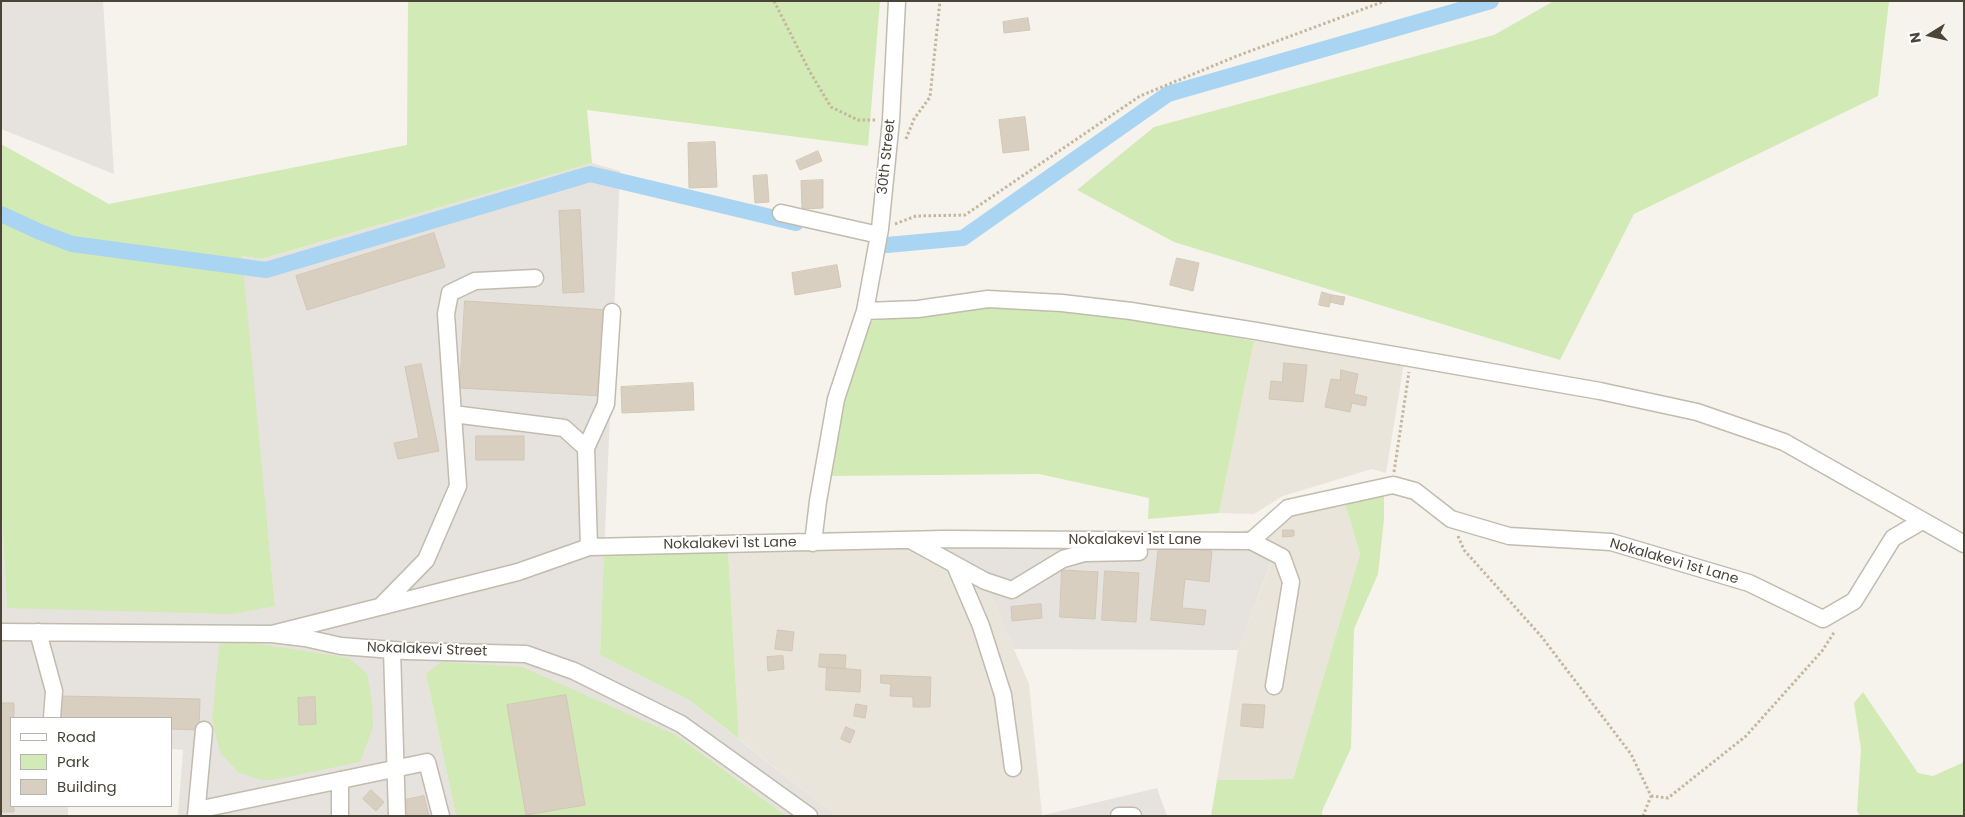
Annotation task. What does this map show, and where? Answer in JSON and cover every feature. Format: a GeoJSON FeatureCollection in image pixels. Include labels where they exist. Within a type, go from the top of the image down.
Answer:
{"type":"FeatureCollection","features":[{"type":"Feature","properties":{"kind":"street","name":"30th Street"},"geometry":{"type":"LineString","coordinates":[[814,543],[818,501],[836,399],[865,311],[880,232],[891,120],[897,1]]}},
{"type":"Feature","properties":{"kind":"street"},"geometry":{"type":"LineString","coordinates":[[781,213],[880,232]]}},
{"type":"Feature","properties":{"kind":"street"},"geometry":{"type":"LineString","coordinates":[[382,605],[426,560],[458,486],[446,314],[450,293],[475,281],[535,278]]}},
{"type":"Feature","properties":{"kind":"street"},"geometry":{"type":"LineString","coordinates":[[865,311],[918,309],[988,300],[1062,303],[1131,311],[1411,357],[1600,391],[1697,412],[1784,442],[1964,544]]}},
{"type":"Feature","properties":{"kind":"street"},"geometry":{"type":"LineString","coordinates":[[589,547],[586,448],[606,404],[612,312]]}},
{"type":"Feature","properties":{"kind":"street"},"geometry":{"type":"LineString","coordinates":[[453,414],[564,428],[586,448]]}},
{"type":"Feature","properties":{"kind":"street","name":"Nokalakevi 1st Lane"},"geometry":{"type":"LineString","coordinates":[[272,634],[518,572],[589,547],[953,539],[1251,541],[1288,508],[1392,485],[1415,491],[1451,519],[1509,536],[1611,542],[1749,583],[1823,619],[1854,601],[1893,538],[1922,521]]}},
{"type":"Feature","properties":{"kind":"street"},"geometry":{"type":"LineString","coordinates":[[912,541],[985,581],[1012,590],[1063,559],[1084,553],[1138,552]]}},
{"type":"Feature","properties":{"kind":"street"},"geometry":{"type":"LineString","coordinates":[[1251,541],[1282,557],[1291,582],[1274,686]]}},
{"type":"Feature","properties":{"kind":"street"},"geometry":{"type":"LineString","coordinates":[[955,565],[981,626],[1003,695],[1013,768]]}},
{"type":"Feature","properties":{"kind":"street","name":"Nokalakevi Street"},"geometry":{"type":"LineString","coordinates":[[1,632],[272,634],[304,638],[341,646],[392,650],[526,654],[574,671],[681,724],[809,816]]}},
{"type":"Feature","properties":{"kind":"street"},"geometry":{"type":"LineString","coordinates":[[38,632],[54,691],[52,717]]}},
{"type":"Feature","properties":{"kind":"street"},"geometry":{"type":"LineString","coordinates":[[392,650],[397,816]]}},
{"type":"Feature","properties":{"kind":"street"},"geometry":{"type":"LineString","coordinates":[[204,730],[196,813],[427,762],[441,816]]}},
{"type":"Feature","properties":{"kind":"street"},"geometry":{"type":"LineString","coordinates":[[340,780],[340,816]]}},
{"type":"Feature","properties":{"kind":"street"},"geometry":{"type":"LineString","coordinates":[[1120,816],[1133,816]]}},
{"type":"Feature","properties":{"kind":"path"},"geometry":{"type":"LineString","coordinates":[[774,1],[810,72],[831,107],[858,120],[891,120]]}},
{"type":"Feature","properties":{"kind":"path"},"geometry":{"type":"LineString","coordinates":[[905,142],[914,119],[930,97],[940,1]]}},
{"type":"Feature","properties":{"kind":"path"},"geometry":{"type":"LineString","coordinates":[[880,232],[916,216],[965,215],[1140,96],[1237,56],[1385,1]]}},
{"type":"Feature","properties":{"kind":"path"},"geometry":{"type":"LineString","coordinates":[[1392,485],[1411,357]]}},
{"type":"Feature","properties":{"kind":"path"},"geometry":{"type":"LineString","coordinates":[[1451,519],[1464,550],[1541,636],[1631,754],[1651,796],[1643,816]]}},
{"type":"Feature","properties":{"kind":"path"},"geometry":{"type":"LineString","coordinates":[[1651,796],[1668,798],[1746,736],[1822,652],[1838,626]]}},
{"type":"Feature","properties":{"kind":"shaded area"},"geometry":{"type":"Polygon","coordinates":[[[1,1],[103,1],[114,174],[1,129],[1,1]]]}},
{"type":"Feature","properties":{"kind":"shaded area"},"geometry":{"type":"Polygon","coordinates":[[[592,163],[620,171],[600,655],[689,700],[836,816],[786,816],[678,736],[426,674],[456,816],[178,816],[183,750],[172,749],[172,717],[10,717],[10,807],[68,807],[68,816],[1,816],[1,497],[7,608],[275,606],[241,256],[263,259],[592,163]]]}},
{"type":"Feature","properties":{"kind":"shaded area"},"geometry":{"type":"Polygon","coordinates":[[[1254,341],[1404,363],[1386,473],[1372,469],[1283,496],[1254,514],[1219,513],[1254,341]]]}},
{"type":"Feature","properties":{"kind":"shaded area"},"geometry":{"type":"Polygon","coordinates":[[[1345,503],[1360,554],[1293,779],[1217,780],[1238,650],[1273,557],[1240,531],[1263,528],[1293,510],[1345,503]]]}},
{"type":"Feature","properties":{"kind":"shaded area"},"geometry":{"type":"Polygon","coordinates":[[[1240,531],[1273,556],[1238,650],[1014,649],[988,589],[903,548],[953,539],[1240,531]]]}},
{"type":"Feature","properties":{"kind":"shaded area"},"geometry":{"type":"Polygon","coordinates":[[[903,548],[988,589],[1029,684],[1042,815],[836,816],[739,739],[728,550],[903,548]]]}},
{"type":"Feature","properties":{"kind":"shaded area"},"geometry":{"type":"Polygon","coordinates":[[[1157,788],[1167,816],[1040,816],[1157,788]]]}},
{"type":"Feature","properties":{"kind":"green space"},"geometry":{"type":"Polygon","coordinates":[[[408,1],[880,1],[868,146],[587,110],[592,163],[262,259],[242,256],[275,606],[232,614],[7,608],[1,497],[1,144],[109,204],[407,145],[408,1]]]}},
{"type":"Feature","properties":{"kind":"green space"},"geometry":{"type":"Polygon","coordinates":[[[1554,1],[1889,1],[1878,96],[1634,214],[1560,360],[1174,242],[1077,190],[1154,127],[1494,35],[1554,1]]]}},
{"type":"Feature","properties":{"kind":"green space"},"geometry":{"type":"Polygon","coordinates":[[[993,306],[1131,318],[1254,341],[1219,513],[1148,519],[1149,498],[1039,474],[827,476],[839,395],[870,321],[993,306]]]}},
{"type":"Feature","properties":{"kind":"green space"},"geometry":{"type":"Polygon","coordinates":[[[1384,491],[1384,519],[1378,574],[1354,629],[1351,748],[1322,811],[1322,816],[1211,816],[1217,780],[1293,779],[1360,554],[1345,503],[1384,491]]]}},
{"type":"Feature","properties":{"kind":"green space"},"geometry":{"type":"Polygon","coordinates":[[[728,550],[739,739],[689,700],[600,655],[604,553],[728,550]]]}},
{"type":"Feature","properties":{"kind":"green space"},"geometry":{"type":"Polygon","coordinates":[[[220,638],[349,658],[367,674],[372,702],[373,727],[360,762],[273,780],[261,780],[238,772],[220,752],[212,720],[220,638]]]}},
{"type":"Feature","properties":{"kind":"green space"},"geometry":{"type":"Polygon","coordinates":[[[441,662],[522,667],[678,736],[786,816],[456,816],[426,674],[441,662]]]}},
{"type":"Feature","properties":{"kind":"green space"},"geometry":{"type":"Polygon","coordinates":[[[1863,692],[1918,773],[1933,776],[1962,763],[1964,760],[1964,816],[1860,816],[1857,811],[1861,749],[1854,703],[1863,692]]]}},
{"type":"Feature","properties":{"kind":"building"},"geometry":{"type":"Polygon","coordinates":[[[1028,18],[1030,30],[1004,33],[1003,22],[1028,18]]]}},
{"type":"Feature","properties":{"kind":"building"},"geometry":{"type":"Polygon","coordinates":[[[1025,117],[1029,150],[1003,153],[999,120],[1025,117]]]}},
{"type":"Feature","properties":{"kind":"building"},"geometry":{"type":"Polygon","coordinates":[[[715,142],[717,187],[689,188],[688,143],[715,142]]]}},
{"type":"Feature","properties":{"kind":"building"},"geometry":{"type":"Polygon","coordinates":[[[818,151],[822,161],[800,170],[796,161],[818,151]]]}},
{"type":"Feature","properties":{"kind":"building"},"geometry":{"type":"Polygon","coordinates":[[[767,175],[769,202],[755,203],[753,176],[767,175]]]}},
{"type":"Feature","properties":{"kind":"building"},"geometry":{"type":"Polygon","coordinates":[[[823,180],[823,208],[802,209],[801,181],[823,180]]]}},
{"type":"Feature","properties":{"kind":"building"},"geometry":{"type":"Polygon","coordinates":[[[580,210],[584,292],[563,293],[559,211],[580,210]]]}},
{"type":"Feature","properties":{"kind":"building"},"geometry":{"type":"Polygon","coordinates":[[[434,233],[445,267],[307,310],[296,276],[434,233]]]}},
{"type":"Feature","properties":{"kind":"building"},"geometry":{"type":"Polygon","coordinates":[[[1177,258],[1199,263],[1193,291],[1170,285],[1177,258]]]}},
{"type":"Feature","properties":{"kind":"building"},"geometry":{"type":"Polygon","coordinates":[[[837,265],[841,287],[795,295],[792,273],[837,265]]]}},
{"type":"Feature","properties":{"kind":"building"},"geometry":{"type":"Polygon","coordinates":[[[1322,292],[1332,295],[1329,307],[1319,305],[1322,292]]]}},
{"type":"Feature","properties":{"kind":"building"},"geometry":{"type":"Polygon","coordinates":[[[1332,295],[1345,297],[1343,305],[1330,302],[1332,295]]]}},
{"type":"Feature","properties":{"kind":"building"},"geometry":{"type":"Polygon","coordinates":[[[465,301],[608,310],[603,396],[460,388],[465,301]]]}},
{"type":"Feature","properties":{"kind":"building"},"geometry":{"type":"Polygon","coordinates":[[[1284,363],[1307,365],[1303,402],[1269,399],[1271,381],[1282,382],[1284,363]]]}},
{"type":"Feature","properties":{"kind":"building"},"geometry":{"type":"Polygon","coordinates":[[[421,364],[439,451],[398,459],[394,443],[419,438],[405,367],[421,364]]]}},
{"type":"Feature","properties":{"kind":"building"},"geometry":{"type":"Polygon","coordinates":[[[1341,370],[1358,374],[1354,394],[1367,397],[1365,406],[1352,403],[1350,412],[1325,407],[1331,379],[1340,380],[1341,370]]]}},
{"type":"Feature","properties":{"kind":"building"},"geometry":{"type":"Polygon","coordinates":[[[693,383],[694,410],[622,413],[621,387],[693,383]]]}},
{"type":"Feature","properties":{"kind":"building"},"geometry":{"type":"Polygon","coordinates":[[[476,436],[524,436],[524,460],[476,460],[476,436]]]}},
{"type":"Feature","properties":{"kind":"building"},"geometry":{"type":"Polygon","coordinates":[[[1283,530],[1294,530],[1294,536],[1283,537],[1283,530]]]}},
{"type":"Feature","properties":{"kind":"building"},"geometry":{"type":"Polygon","coordinates":[[[1159,545],[1212,551],[1209,582],[1185,579],[1182,608],[1206,610],[1204,625],[1151,620],[1159,545]]]}},
{"type":"Feature","properties":{"kind":"building"},"geometry":{"type":"Polygon","coordinates":[[[1062,570],[1098,572],[1095,619],[1060,617],[1062,570]]]}},
{"type":"Feature","properties":{"kind":"building"},"geometry":{"type":"Polygon","coordinates":[[[1105,571],[1139,573],[1136,622],[1102,620],[1105,571]]]}},
{"type":"Feature","properties":{"kind":"building"},"geometry":{"type":"Polygon","coordinates":[[[1041,604],[1042,618],[1012,621],[1011,607],[1041,604]]]}},
{"type":"Feature","properties":{"kind":"building"},"geometry":{"type":"Polygon","coordinates":[[[778,630],[794,632],[792,651],[775,649],[778,630]]]}},
{"type":"Feature","properties":{"kind":"building"},"geometry":{"type":"Polygon","coordinates":[[[820,654],[846,655],[845,669],[819,667],[820,654]]]}},
{"type":"Feature","properties":{"kind":"building"},"geometry":{"type":"Polygon","coordinates":[[[783,656],[784,669],[768,671],[767,657],[783,656]]]}},
{"type":"Feature","properties":{"kind":"building"},"geometry":{"type":"Polygon","coordinates":[[[827,667],[861,670],[860,692],[826,690],[827,667]]]}},
{"type":"Feature","properties":{"kind":"building"},"geometry":{"type":"Polygon","coordinates":[[[881,675],[931,677],[930,707],[913,707],[913,697],[890,696],[891,684],[881,683],[881,675]]]}},
{"type":"Feature","properties":{"kind":"building"},"geometry":{"type":"Polygon","coordinates":[[[566,695],[585,805],[526,815],[507,705],[566,695]]]}},
{"type":"Feature","properties":{"kind":"building"},"geometry":{"type":"Polygon","coordinates":[[[62,696],[200,699],[199,730],[172,729],[172,717],[61,717],[62,696]]]}},
{"type":"Feature","properties":{"kind":"building"},"geometry":{"type":"Polygon","coordinates":[[[315,697],[316,724],[299,725],[298,698],[315,697]]]}},
{"type":"Feature","properties":{"kind":"building"},"geometry":{"type":"Polygon","coordinates":[[[1,703],[14,703],[14,717],[10,717],[10,807],[14,807],[14,812],[1,812],[1,703]]]}},
{"type":"Feature","properties":{"kind":"building"},"geometry":{"type":"Polygon","coordinates":[[[856,704],[867,706],[865,718],[854,716],[856,704]]]}},
{"type":"Feature","properties":{"kind":"building"},"geometry":{"type":"Polygon","coordinates":[[[1243,704],[1265,705],[1263,728],[1241,726],[1243,704]]]}},
{"type":"Feature","properties":{"kind":"building"},"geometry":{"type":"Polygon","coordinates":[[[846,727],[855,731],[850,743],[841,739],[846,727]]]}},
{"type":"Feature","properties":{"kind":"building"},"geometry":{"type":"Polygon","coordinates":[[[371,790],[384,802],[376,811],[363,799],[371,790]]]}},
{"type":"Feature","properties":{"kind":"building"},"geometry":{"type":"Polygon","coordinates":[[[424,796],[429,816],[403,816],[400,801],[424,796]]]}},
{"type":"Feature","properties":{"kind":"waterway"},"geometry":{"type":"LineString","coordinates":[[887,245],[963,238],[1168,94],[1491,1]]}},
{"type":"Feature","properties":{"kind":"waterway"},"geometry":{"type":"LineString","coordinates":[[1,214],[72,244],[266,270],[590,174],[796,223]]}}]}
